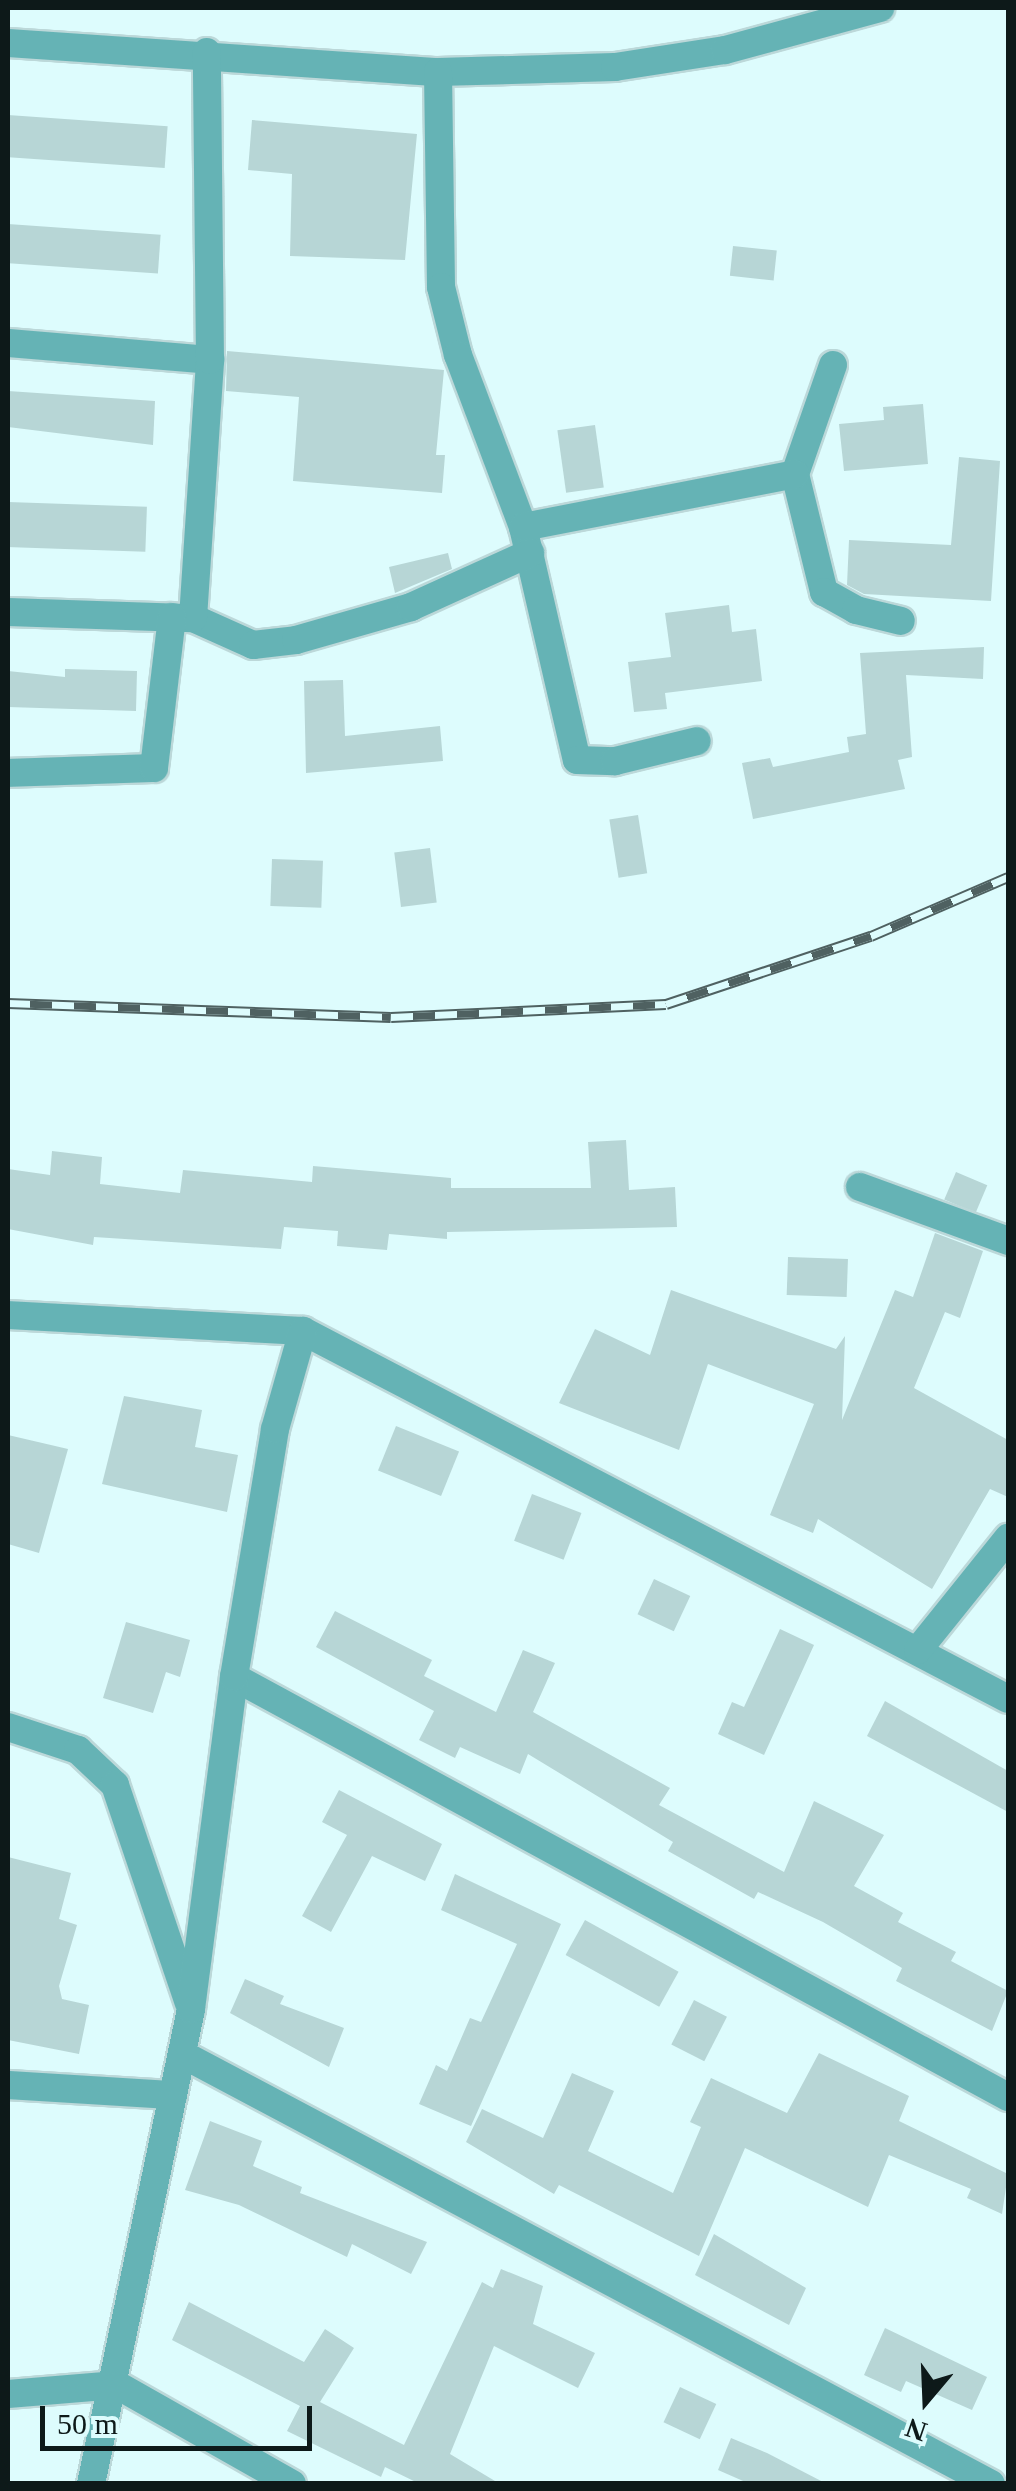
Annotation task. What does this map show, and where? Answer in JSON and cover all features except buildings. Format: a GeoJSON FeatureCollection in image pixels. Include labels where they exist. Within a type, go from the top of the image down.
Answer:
{"type":"FeatureCollection","features":[{"type":"Feature","properties":{"kind":"street"},"geometry":{"type":"LineString","coordinates":[[8,44],[207,52],[438,72],[614,67],[725,50],[880,8]]}},
{"type":"Feature","properties":{"kind":"street"},"geometry":{"type":"LineString","coordinates":[[8,773],[154,768],[182,617],[210,360],[207,52]]}},
{"type":"Feature","properties":{"kind":"street"},"geometry":{"type":"LineString","coordinates":[[438,72],[441,287],[458,355],[526,540],[577,760],[615,761],[697,740]]}},
{"type":"Feature","properties":{"kind":"street"},"geometry":{"type":"LineString","coordinates":[[8,343],[210,360]]}},
{"type":"Feature","properties":{"kind":"street"},"geometry":{"type":"LineString","coordinates":[[834,365],[795,474],[824,592],[856,610],[901,621]]}},
{"type":"Feature","properties":{"kind":"street"},"geometry":{"type":"LineString","coordinates":[[8,612],[182,617],[252,644],[296,640],[410,607],[526,540],[795,474]]}},
{"type":"Feature","properties":{"kind":"street"},"geometry":{"type":"LineString","coordinates":[[860,1187],[1008,1241]]}},
{"type":"Feature","properties":{"kind":"street"},"geometry":{"type":"LineString","coordinates":[[8,1316],[302,1331],[1008,1699]]}},
{"type":"Feature","properties":{"kind":"street"},"geometry":{"type":"LineString","coordinates":[[91,2484],[117,2385],[191,2009],[234,1677],[275,1428],[302,1331]]}},
{"type":"Feature","properties":{"kind":"street"},"geometry":{"type":"LineString","coordinates":[[918,1650],[1008,1538]]}},
{"type":"Feature","properties":{"kind":"street"},"geometry":{"type":"LineString","coordinates":[[234,1677],[1008,2096]]}},
{"type":"Feature","properties":{"kind":"street"},"geometry":{"type":"LineString","coordinates":[[8,1727],[78,1750],[115,1785],[191,2009]]}},
{"type":"Feature","properties":{"kind":"street"},"geometry":{"type":"LineString","coordinates":[[182,2054],[991,2484]]}},
{"type":"Feature","properties":{"kind":"street"},"geometry":{"type":"LineString","coordinates":[[8,2086],[173,2095]]}},
{"type":"Feature","properties":{"kind":"street"},"geometry":{"type":"LineString","coordinates":[[8,2394],[117,2385],[292,2484]]}},
{"type":"Feature","properties":{"kind":"railway"},"geometry":{"type":"LineString","coordinates":[[8,1003],[391,1017],[666,1004],[871,936],[1008,877]]}}]}
